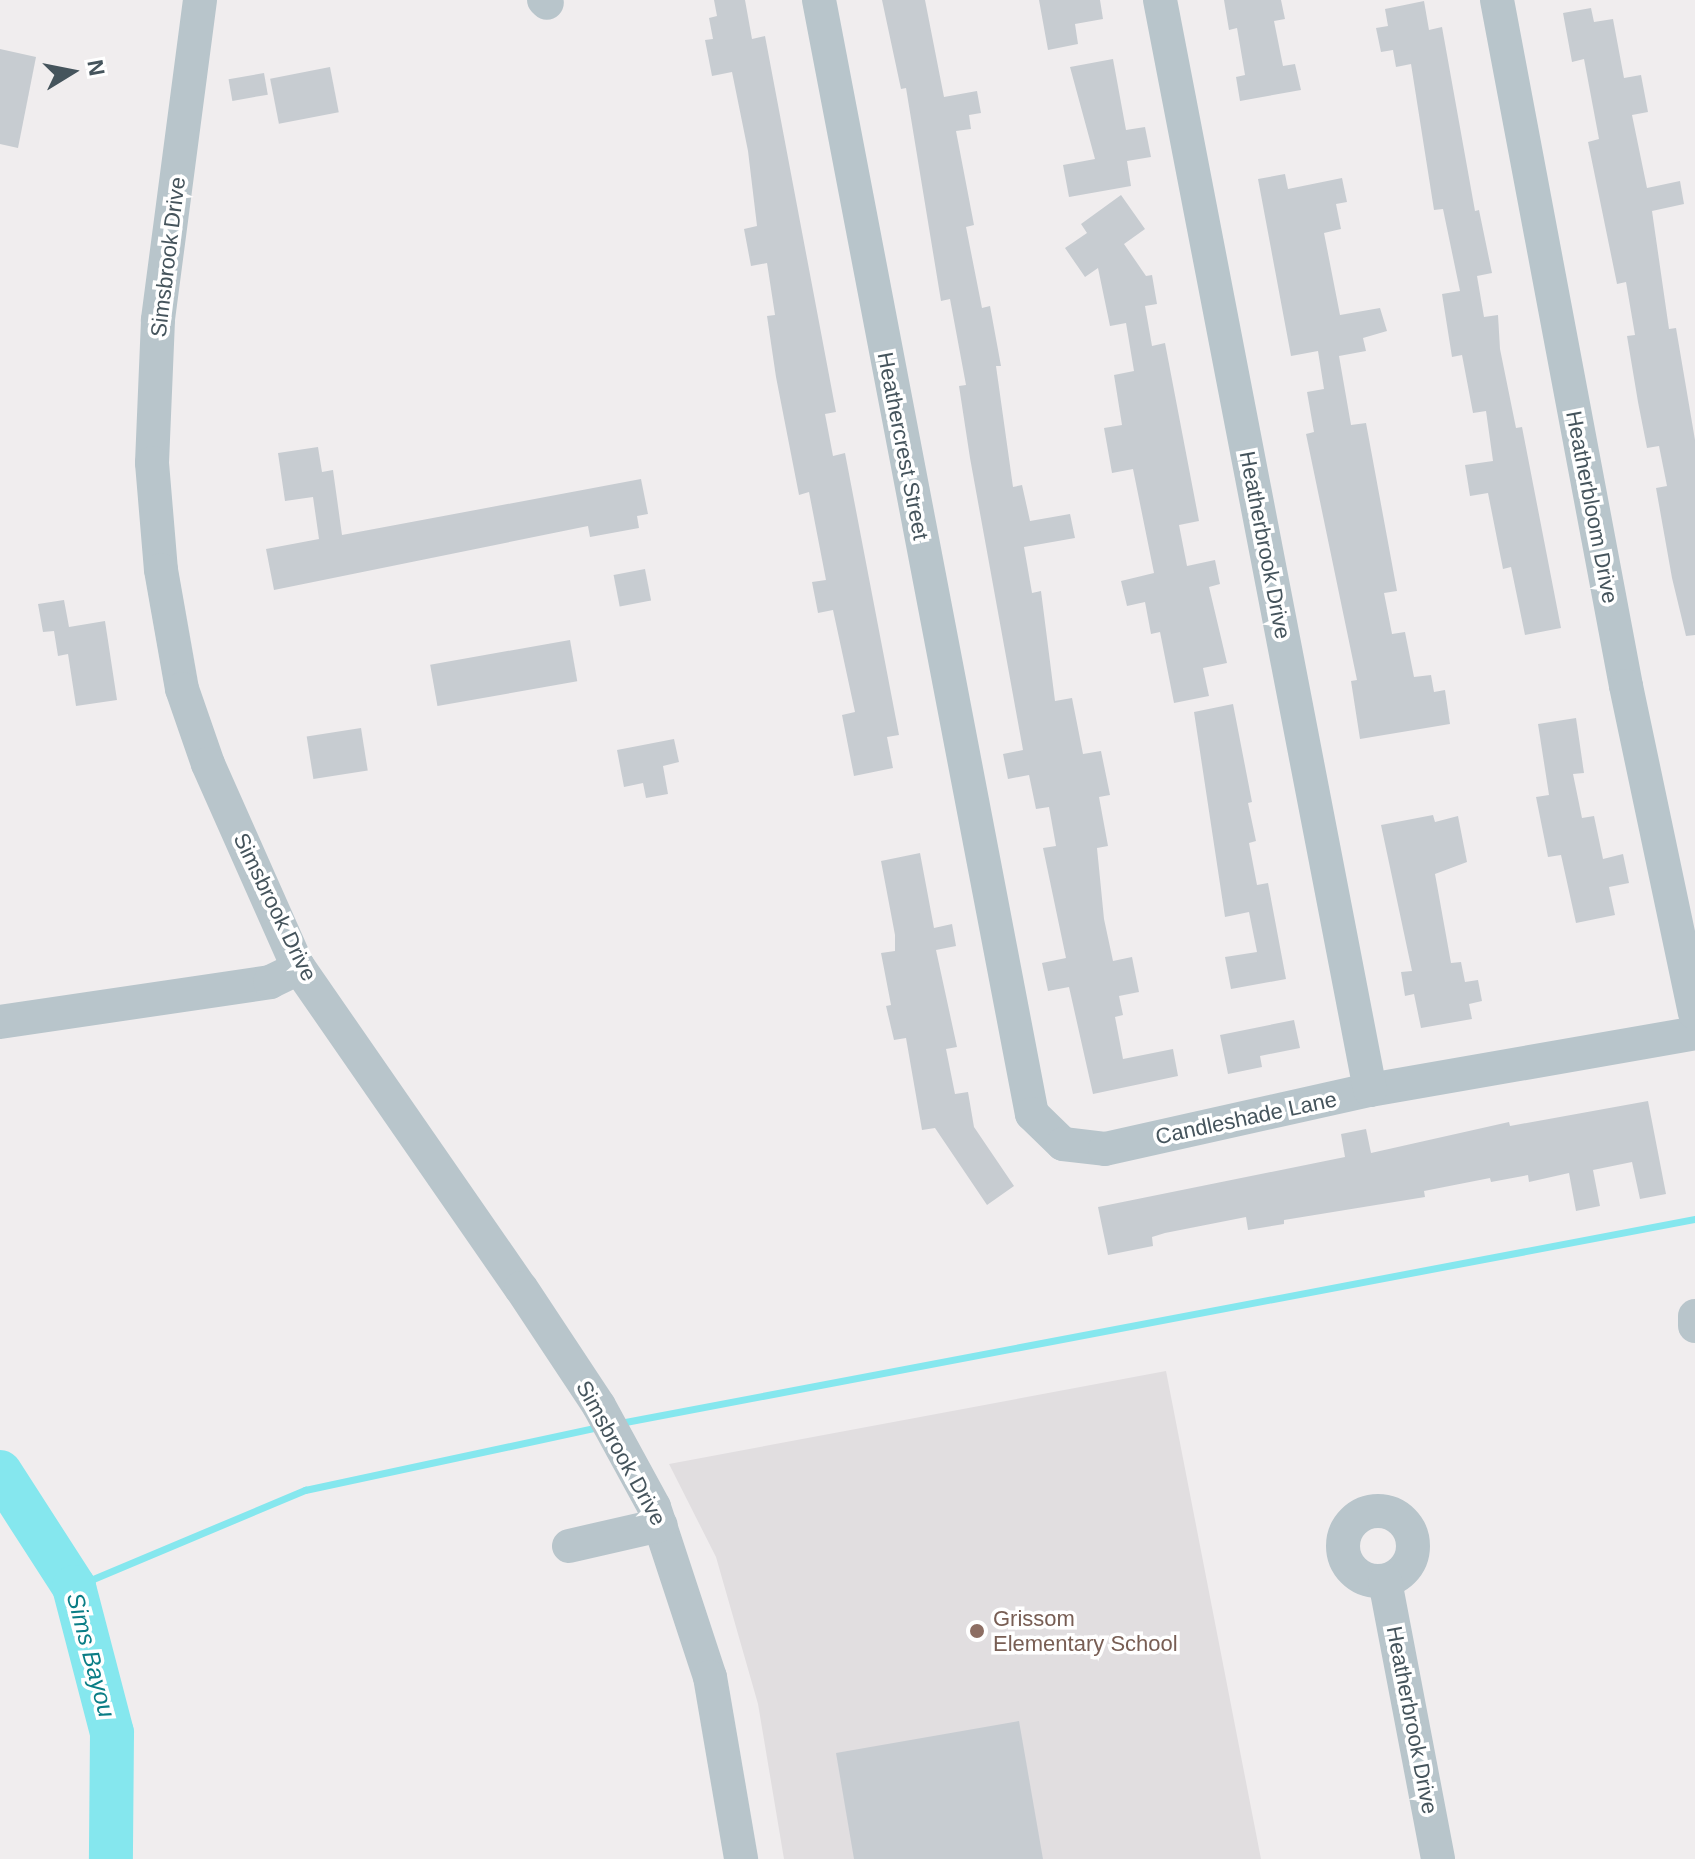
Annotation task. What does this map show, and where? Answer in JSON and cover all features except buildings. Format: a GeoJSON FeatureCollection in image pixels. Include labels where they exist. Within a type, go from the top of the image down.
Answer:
{"type":"FeatureCollection","features":[{"type":"Feature","properties":{"kind":"street","name":"Simsbrook Drive"},"geometry":{"type":"LineString","coordinates":[[200,0],[158,320],[152,463],[161,570],[182,689],[208,764],[299,968],[599,1406],[627,1454],[661,1525],[710,1677],[741,1859]]}},
{"type":"Feature","properties":{"kind":"street","name":"Heathercrest Street"},"geometry":{"type":"LineString","coordinates":[[819,0],[987,892]]}},
{"type":"Feature","properties":{"kind":"street","name":"Heatherbrook Drive"},"geometry":{"type":"LineString","coordinates":[[1160,0],[1370,1090]]}},
{"type":"Feature","properties":{"kind":"street","name":"Heatherbloom Drive"},"geometry":{"type":"LineString","coordinates":[[1497,0],[1626,686],[1695,1013]]}},
{"type":"Feature","properties":{"kind":"street","name":"Candleshade Lane"},"geometry":{"type":"LineString","coordinates":[[987,892],[1032,1114],[1063,1144],[1105,1149],[1370,1090],[1695,1033]]}},
{"type":"Feature","properties":{"kind":"street"},"geometry":{"type":"LineString","coordinates":[[0,1022],[270,982],[299,968]]}},
{"type":"Feature","properties":{"kind":"street"},"geometry":{"type":"LineString","coordinates":[[1695,1316],[1695,1326]]}},
{"type":"Feature","properties":{"kind":"street"},"geometry":{"type":"LineString","coordinates":[[569,1546],[661,1525]]}},
{"type":"Feature","properties":{"kind":"street","name":"Heatherbrook Drive"},"geometry":{"type":"LineString","coordinates":[[1385,1581],[1438,1859]]}},
{"type":"Feature","properties":{"kind":"shaded area","name":"Grissom Elementary School"},"geometry":{"type":"Polygon","coordinates":[[[1166,1371],[1261,1859],[784,1859],[758,1704],[716,1557],[669,1464],[1166,1371]]]}},
{"type":"Feature","properties":{"kind":"waterway"},"geometry":{"type":"LineString","coordinates":[[620,1423],[1695,1219]]}},
{"type":"Feature","properties":{"kind":"waterway"},"geometry":{"type":"LineString","coordinates":[[74,1587],[305,1490],[600,1427]]}},
{"type":"Feature","properties":{"kind":"waterway","name":"Sims Bayou"},"geometry":{"type":"LineString","coordinates":[[0,1472],[74,1587],[112,1733],[111,1859]]}},
{"type":"Feature","properties":{"kind":"place","name":"Grissom Elementary School"},"geometry":{"type":"Point","coordinates":[977,1631]}}]}
